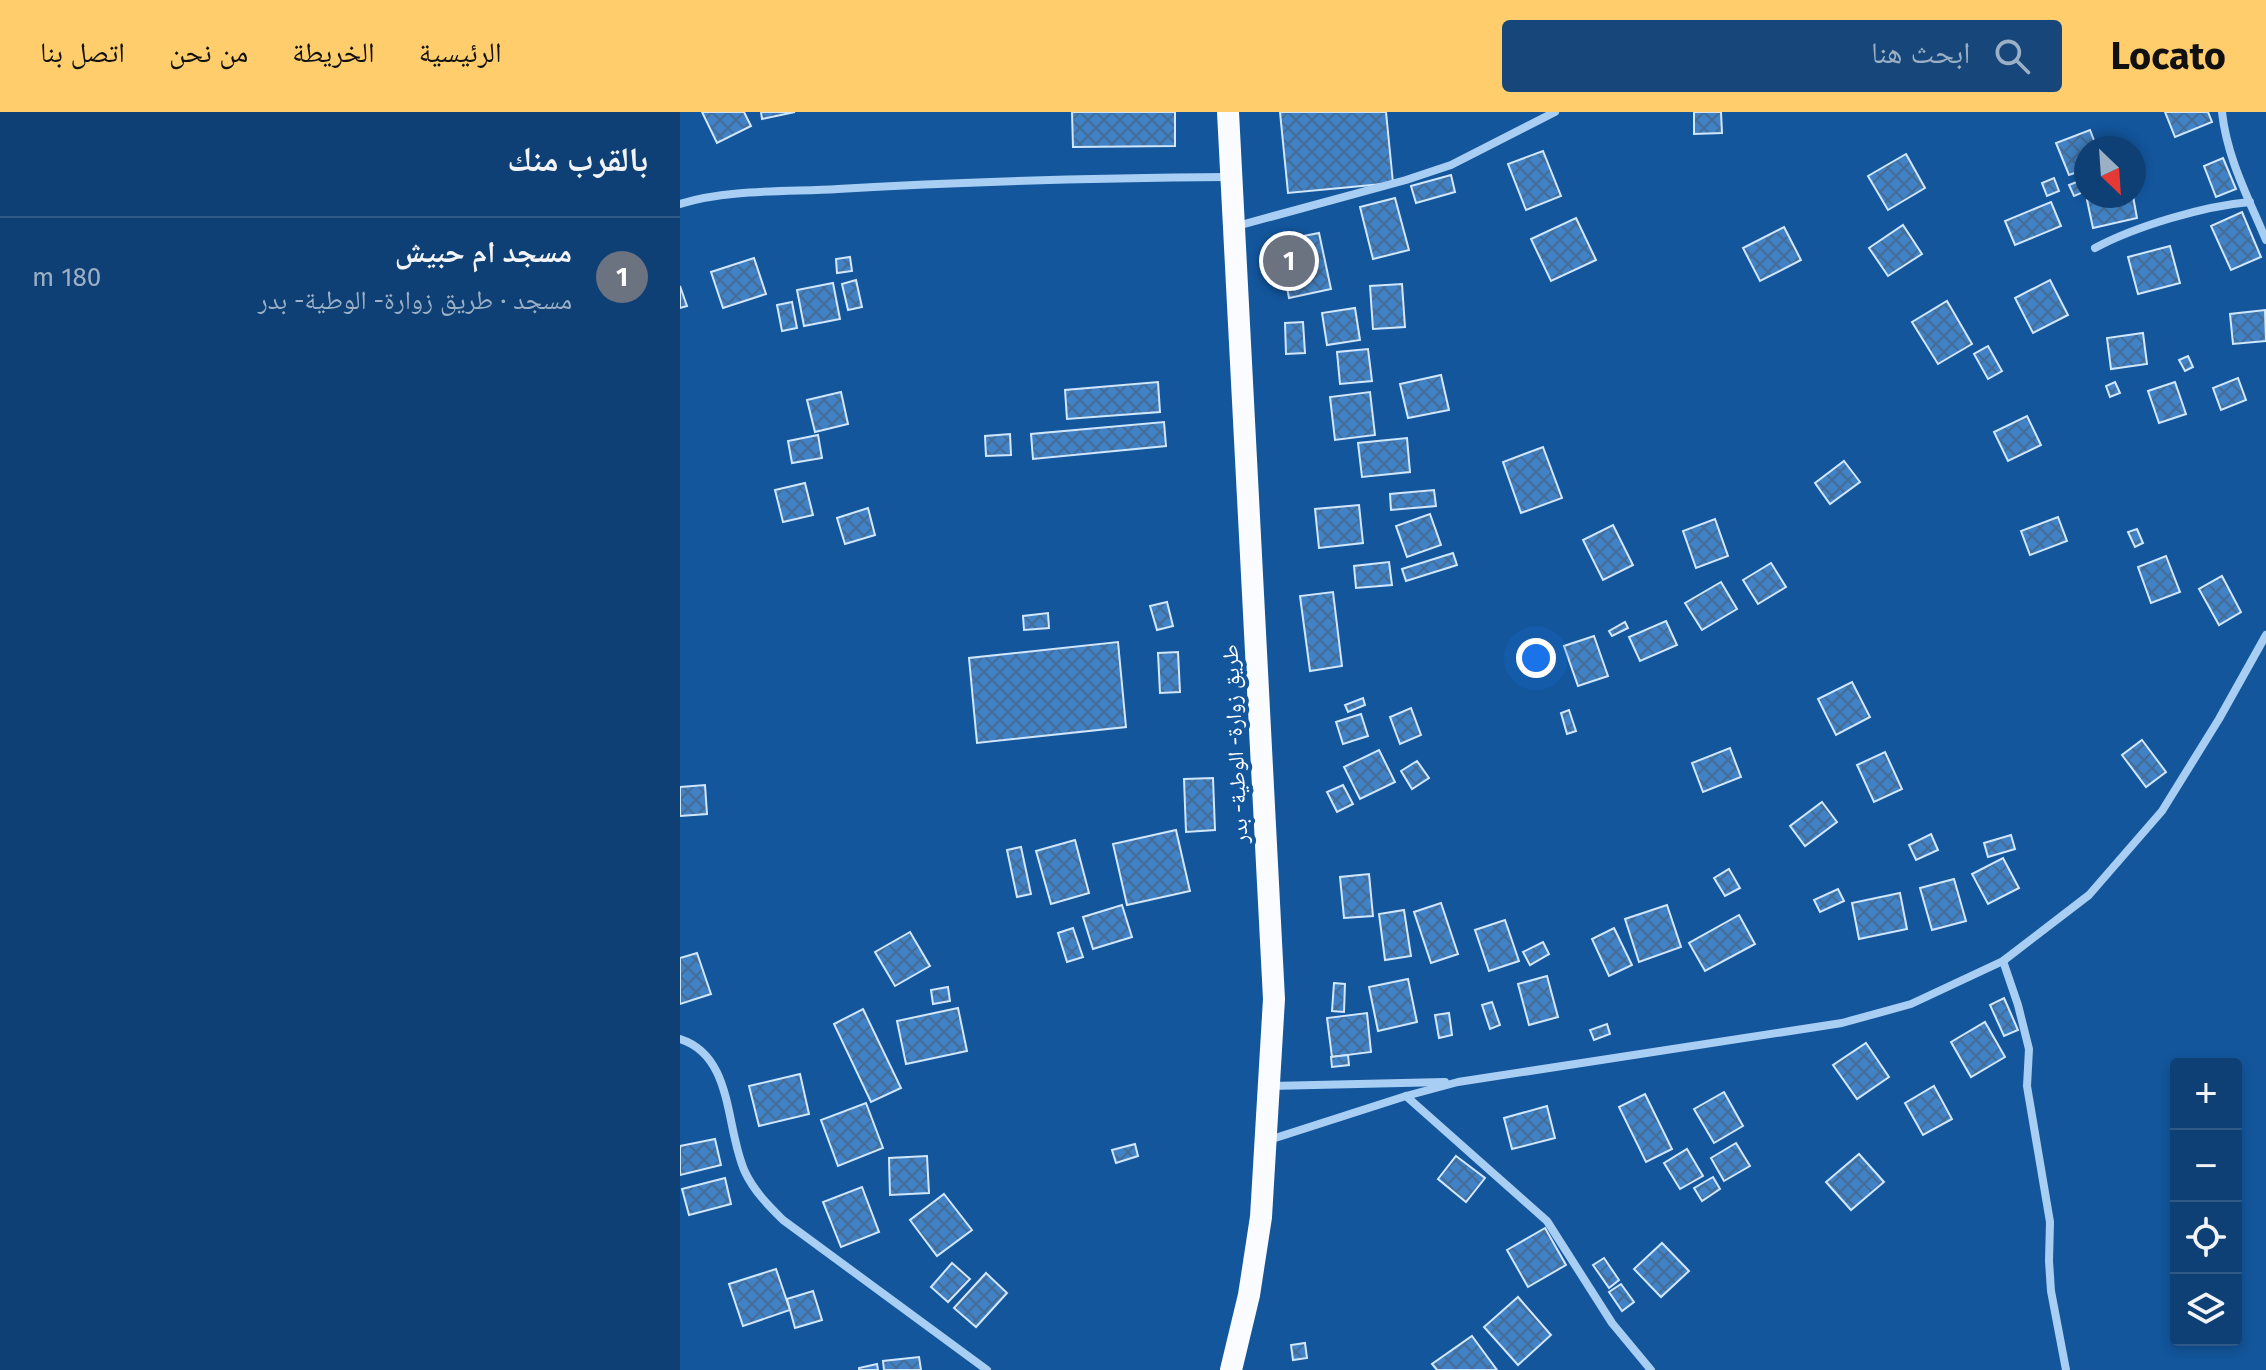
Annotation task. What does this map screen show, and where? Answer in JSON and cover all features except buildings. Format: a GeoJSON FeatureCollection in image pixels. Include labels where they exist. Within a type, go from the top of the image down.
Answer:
{"type":"FeatureCollection","features":[{"type":"Feature","properties":{"kind":"highway","name":"طريق زوارة- الوطية- بدر"},"geometry":{"type":"LineString","coordinates":[[1228,112],[1274,999],[1271,1086],[1259,1233],[1249,1295],[1231,1370]]}},
{"type":"Feature","properties":{"kind":"street"},"geometry":{"type":"LineString","coordinates":[[1233,227],[1451,165],[1555,112]]}},
{"type":"Feature","properties":{"kind":"street"},"geometry":{"type":"LineString","coordinates":[[2222,112],[2225,137],[2237,177],[2266,240]]}},
{"type":"Feature","properties":{"kind":"street"},"geometry":{"type":"LineString","coordinates":[[680,204],[737,195],[987,180],[1230,177]]}},
{"type":"Feature","properties":{"kind":"street"},"geometry":{"type":"LineString","coordinates":[[2095,248],[2113,238],[2180,217],[2224,204],[2250,202]]}},
{"type":"Feature","properties":{"kind":"street"},"geometry":{"type":"LineString","coordinates":[[1267,1141],[1458,1082],[1842,1023],[1911,1004],[2003,961],[2089,895],[2162,811],[2266,635]]}},
{"type":"Feature","properties":{"kind":"street"},"geometry":{"type":"LineString","coordinates":[[2003,961],[2029,1049],[2027,1086],[2050,1222],[2051,1291],[2066,1370]]}},
{"type":"Feature","properties":{"kind":"street"},"geometry":{"type":"LineString","coordinates":[[680,1039],[693,1043],[707,1055],[720,1077],[744,1170],[759,1196],[783,1220],[987,1370]]}},
{"type":"Feature","properties":{"kind":"street"},"geometry":{"type":"LineString","coordinates":[[1271,1086],[1458,1082]]}},
{"type":"Feature","properties":{"kind":"street"},"geometry":{"type":"LineString","coordinates":[[1406,1096],[1547,1221],[1612,1323],[1651,1370]]}},
{"type":"Feature","properties":{"kind":"place","name":"مسجد ام حبيش"},"geometry":{"type":"Point","coordinates":[1289,261]}}]}
